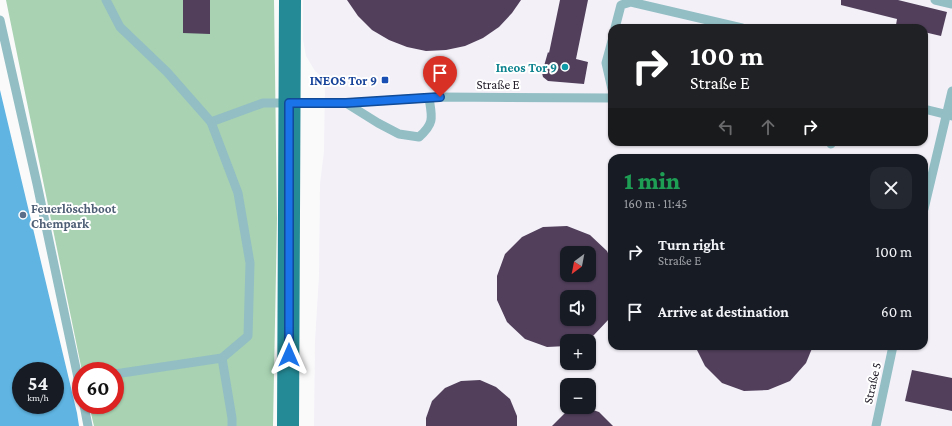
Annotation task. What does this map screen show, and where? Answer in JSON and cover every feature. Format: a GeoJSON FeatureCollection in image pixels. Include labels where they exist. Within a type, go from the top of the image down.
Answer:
{"type":"FeatureCollection","features":[{"type":"Feature","properties":{"kind":"main road"},"geometry":{"type":"LineString","coordinates":[[288,426],[290,0]]}},
{"type":"Feature","properties":{"kind":"lane"},"geometry":{"type":"LineString","coordinates":[[106,0],[120,27],[167,72],[211,122],[238,193],[250,263],[248,336],[222,358],[124,373]]}},
{"type":"Feature","properties":{"kind":"lane"},"geometry":{"type":"LineString","coordinates":[[935,0],[952,4]]}},
{"type":"Feature","properties":{"kind":"lane"},"geometry":{"type":"LineString","coordinates":[[616,24],[621,5],[631,2],[725,24]]}},
{"type":"Feature","properties":{"kind":"lane"},"geometry":{"type":"LineString","coordinates":[[0,20],[76,362]]}},
{"type":"Feature","properties":{"kind":"lane"},"geometry":{"type":"LineString","coordinates":[[608,56],[606,64],[608,72]]}},
{"type":"Feature","properties":{"kind":"lane"},"geometry":{"type":"LineString","coordinates":[[928,194],[949,115],[952,90]]}},
{"type":"Feature","properties":{"kind":"lane"},"geometry":{"type":"LineString","coordinates":[[346,103],[399,134],[419,136],[428,129],[431,121],[430,98]]}},
{"type":"Feature","properties":{"kind":"lane","name":"Straße E"},"geometry":{"type":"LineString","coordinates":[[211,122],[264,104],[346,103],[430,98],[608,98]]}},
{"type":"Feature","properties":{"kind":"lane"},"geometry":{"type":"LineString","coordinates":[[928,111],[949,115]]}},
{"type":"Feature","properties":{"kind":"lane","name":"Straße 5"},"geometry":{"type":"LineString","coordinates":[[876,426],[893,350]]}},
{"type":"Feature","properties":{"kind":"lane"},"geometry":{"type":"LineString","coordinates":[[222,358],[232,426]]}},
{"type":"Feature","properties":{"kind":"lane"},"geometry":{"type":"LineString","coordinates":[[86,414],[88,426]]}},
{"type":"Feature","properties":{"kind":"shaded area"},"geometry":{"type":"Polygon","coordinates":[[[303,0],[952,0],[952,426],[314,426],[315,341],[319,276],[320,184],[324,151],[325,79],[315,71],[306,56],[303,40],[303,0]]]}},
{"type":"Feature","properties":{"kind":"green space"},"geometry":{"type":"Polygon","coordinates":[[[6,0],[274,0],[277,219],[273,426],[94,426],[91,414],[124,414],[124,362],[80,362],[6,0]]]}},
{"type":"Feature","properties":{"kind":"water"},"geometry":{"type":"Polygon","coordinates":[[[0,90],[72,392],[72,414],[77,414],[79,426],[0,426],[0,90]]]}},
{"type":"Feature","properties":{"kind":"building"},"geometry":{"type":"Polygon","coordinates":[[[183,0],[210,0],[210,34],[183,33],[183,0]]]}},
{"type":"Feature","properties":{"kind":"building"},"geometry":{"type":"Polygon","coordinates":[[[347,0],[521,0],[512,13],[499,27],[483,38],[465,46],[446,50],[426,51],[407,47],[389,40],[372,30],[358,16],[347,0]]]}},
{"type":"Feature","properties":{"kind":"building"},"geometry":{"type":"Polygon","coordinates":[[[560,0],[588,0],[576,59],[588,62],[584,84],[548,81],[543,77],[542,73],[548,52],[549,53],[560,0]]]}},
{"type":"Feature","properties":{"kind":"building"},"geometry":{"type":"Polygon","coordinates":[[[841,0],[898,0],[947,12],[941,36],[928,33],[928,24],[896,24],[897,19],[841,5],[841,0]]]}},
{"type":"Feature","properties":{"kind":"building"},"geometry":{"type":"Polygon","coordinates":[[[567,226],[590,235],[608,253],[608,320],[595,334],[560,334],[560,346],[547,347],[525,339],[507,322],[497,300],[497,276],[505,254],[522,237],[543,227],[567,226]]]}},
{"type":"Feature","properties":{"kind":"building"},"geometry":{"type":"Polygon","coordinates":[[[697,350],[811,350],[806,363],[790,381],[768,390],[744,391],[722,383],[705,366],[697,350]]]}},
{"type":"Feature","properties":{"kind":"building"},"geometry":{"type":"Polygon","coordinates":[[[912,370],[952,378],[952,411],[905,401],[912,370]]]}},
{"type":"Feature","properties":{"kind":"building"},"geometry":{"type":"Polygon","coordinates":[[[480,380],[496,387],[510,399],[517,416],[517,426],[426,426],[426,418],[432,401],[445,388],[461,381],[480,380]]]}},
{"type":"Feature","properties":{"kind":"building"},"geometry":{"type":"Polygon","coordinates":[[[596,411],[599,412],[613,426],[552,426],[564,414],[596,414],[596,411]]]}},
{"type":"Feature","properties":{"kind":"place","name":"Ineos Tor 9"},"geometry":{"type":"Point","coordinates":[565,67]}},
{"type":"Feature","properties":{"kind":"place","name":"INEOS Tor 9"},"geometry":{"type":"Point","coordinates":[385,80]}},
{"type":"Feature","properties":{"kind":"place","name":"Feuerlöschboot Chempark"},"geometry":{"type":"Point","coordinates":[23,215]}},
{"type":"Feature","properties":{"kind":"route"},"geometry":{"type":"LineString","coordinates":[[289,355],[289,103],[346,103],[440,97]]}}]}
